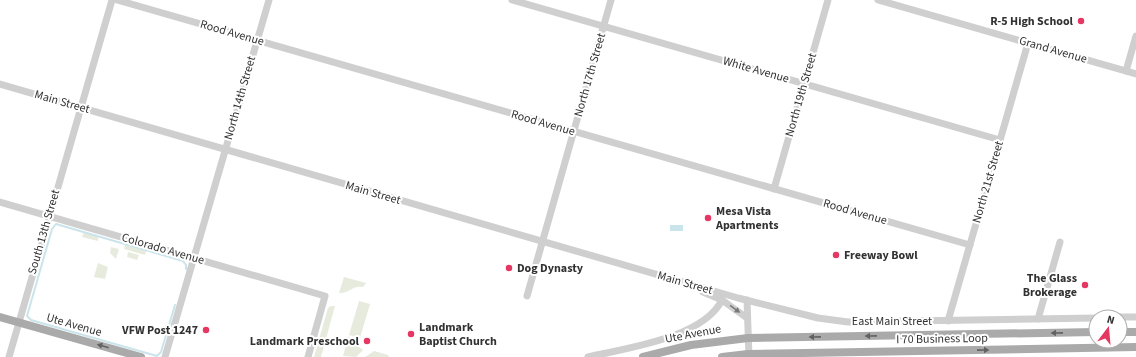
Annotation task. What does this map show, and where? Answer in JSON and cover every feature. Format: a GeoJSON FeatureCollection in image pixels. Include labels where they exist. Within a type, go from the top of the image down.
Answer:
{"type":"FeatureCollection","features":[{"type":"Feature","properties":{"kind":"main road","name":"Ute Avenue"},"geometry":{"type":"LineString","coordinates":[[0,316],[141,357]]}},
{"type":"Feature","properties":{"kind":"main road","name":"I 70 Business Loop"},"geometry":{"type":"LineString","coordinates":[[748,338],[1088,332]]}},
{"type":"Feature","properties":{"kind":"main road","name":"Ute Avenue"},"geometry":{"type":"LineString","coordinates":[[643,357],[692,345],[748,338]]}},
{"type":"Feature","properties":{"kind":"main road","name":"I 70 Business Loop"},"geometry":{"type":"LineString","coordinates":[[722,357],[1136,347]]}},
{"type":"Feature","properties":{"kind":"street","name":"South 13th Street"},"geometry":{"type":"LineString","coordinates":[[9,357],[112,0]]}},
{"type":"Feature","properties":{"kind":"street","name":"Rood Avenue"},"geometry":{"type":"LineString","coordinates":[[117,0],[970,245]]}},
{"type":"Feature","properties":{"kind":"street","name":"North 14th Street"},"geometry":{"type":"LineString","coordinates":[[165,357],[269,0]]}},
{"type":"Feature","properties":{"kind":"street","name":"White Avenue"},"geometry":{"type":"LineString","coordinates":[[512,0],[1000,140]]}},
{"type":"Feature","properties":{"kind":"street","name":"North 17th Street"},"geometry":{"type":"LineString","coordinates":[[527,296],[611,0]]}},
{"type":"Feature","properties":{"kind":"street","name":"North 19th Street"},"geometry":{"type":"LineString","coordinates":[[774,189],[828,0]]}},
{"type":"Feature","properties":{"kind":"street","name":"Grand Avenue"},"geometry":{"type":"LineString","coordinates":[[878,0],[1136,74]]}},
{"type":"Feature","properties":{"kind":"street"},"geometry":{"type":"LineString","coordinates":[[1126,71],[1136,36]]}},
{"type":"Feature","properties":{"kind":"street","name":"North 21st Street"},"geometry":{"type":"LineString","coordinates":[[948,321],[1028,43]]}},
{"type":"Feature","properties":{"kind":"street","name":"Main Street"},"geometry":{"type":"LineString","coordinates":[[0,84],[747,300]]}},
{"type":"Feature","properties":{"kind":"street","name":"Colorado Avenue"},"geometry":{"type":"LineString","coordinates":[[0,202],[326,296],[308,357]]}},
{"type":"Feature","properties":{"kind":"street"},"geometry":{"type":"LineString","coordinates":[[1038,319],[1060,242]]}},
{"type":"Feature","properties":{"kind":"street"},"geometry":{"type":"LineString","coordinates":[[661,276],[722,300],[747,318]]}},
{"type":"Feature","properties":{"kind":"street"},"geometry":{"type":"LineString","coordinates":[[588,357],[651,342],[682,331],[700,323],[712,314],[722,300]]}},
{"type":"Feature","properties":{"kind":"street"},"geometry":{"type":"LineString","coordinates":[[747,300],[748,356]]}},
{"type":"Feature","properties":{"kind":"street","name":"East Main Street"},"geometry":{"type":"LineString","coordinates":[[747,300],[833,320],[948,321],[1088,318]]}},
{"type":"Feature","properties":{"kind":"shaded area"},"geometry":{"type":"Polygon","coordinates":[[[84,232],[98,237],[98,241],[82,237],[84,232]]]}},
{"type":"Feature","properties":{"kind":"shaded area"},"geometry":{"type":"Polygon","coordinates":[[[125,245],[146,251],[145,255],[124,249],[125,245]]]}},
{"type":"Feature","properties":{"kind":"shaded area"},"geometry":{"type":"Polygon","coordinates":[[[111,247],[119,249],[116,259],[110,253],[111,247]]]}},
{"type":"Feature","properties":{"kind":"shaded area"},"geometry":{"type":"Polygon","coordinates":[[[128,252],[139,255],[137,260],[127,257],[128,252]]]}},
{"type":"Feature","properties":{"kind":"shaded area"},"geometry":{"type":"Polygon","coordinates":[[[98,263],[108,267],[105,279],[94,277],[98,263]]]}},
{"type":"Feature","properties":{"kind":"shaded area"},"geometry":{"type":"Polygon","coordinates":[[[344,277],[366,283],[363,287],[356,287],[339,293],[344,277]]]}},
{"type":"Feature","properties":{"kind":"shaded area"},"geometry":{"type":"Polygon","coordinates":[[[359,301],[370,304],[360,338],[349,335],[359,301]]]}},
{"type":"Feature","properties":{"kind":"shaded area"},"geometry":{"type":"Polygon","coordinates":[[[335,306],[321,357],[314,357],[328,308],[335,306]]]}},
{"type":"Feature","properties":{"kind":"shaded area"},"geometry":{"type":"Polygon","coordinates":[[[348,337],[359,340],[358,346],[363,350],[356,357],[343,356],[348,337]]]}},
{"type":"Feature","properties":{"kind":"shaded area"},"geometry":{"type":"Polygon","coordinates":[[[374,351],[388,355],[389,357],[365,357],[374,351]]]}},
{"type":"Feature","properties":{"kind":"water"},"geometry":{"type":"Polygon","coordinates":[[[670,225],[683,225],[683,231],[670,231],[670,225]]]}},
{"type":"Feature","properties":{"kind":"waterway"},"geometry":{"type":"LineString","coordinates":[[175,305],[161,352],[157,356],[31,320],[27,316],[52,229],[56,224],[183,261],[186,265],[186,269]]}},
{"type":"Feature","properties":{"kind":"place","name":"R-5 High School"},"geometry":{"type":"Point","coordinates":[1081,21]}},
{"type":"Feature","properties":{"kind":"place","name":"Mesa Vista Apartments"},"geometry":{"type":"Point","coordinates":[708,218]}},
{"type":"Feature","properties":{"kind":"place","name":"Freeway Bowl"},"geometry":{"type":"Point","coordinates":[836,255]}},
{"type":"Feature","properties":{"kind":"place","name":"Dog Dynasty"},"geometry":{"type":"Point","coordinates":[509,268]}},
{"type":"Feature","properties":{"kind":"place","name":"The Glass Brokerage"},"geometry":{"type":"Point","coordinates":[1085,285]}},
{"type":"Feature","properties":{"kind":"place","name":"VFW Post 1247"},"geometry":{"type":"Point","coordinates":[206,330]}},
{"type":"Feature","properties":{"kind":"place","name":"Landmark Baptist Church"},"geometry":{"type":"Point","coordinates":[411,334]}},
{"type":"Feature","properties":{"kind":"place","name":"Landmark Preschool"},"geometry":{"type":"Point","coordinates":[367,341]}}]}
